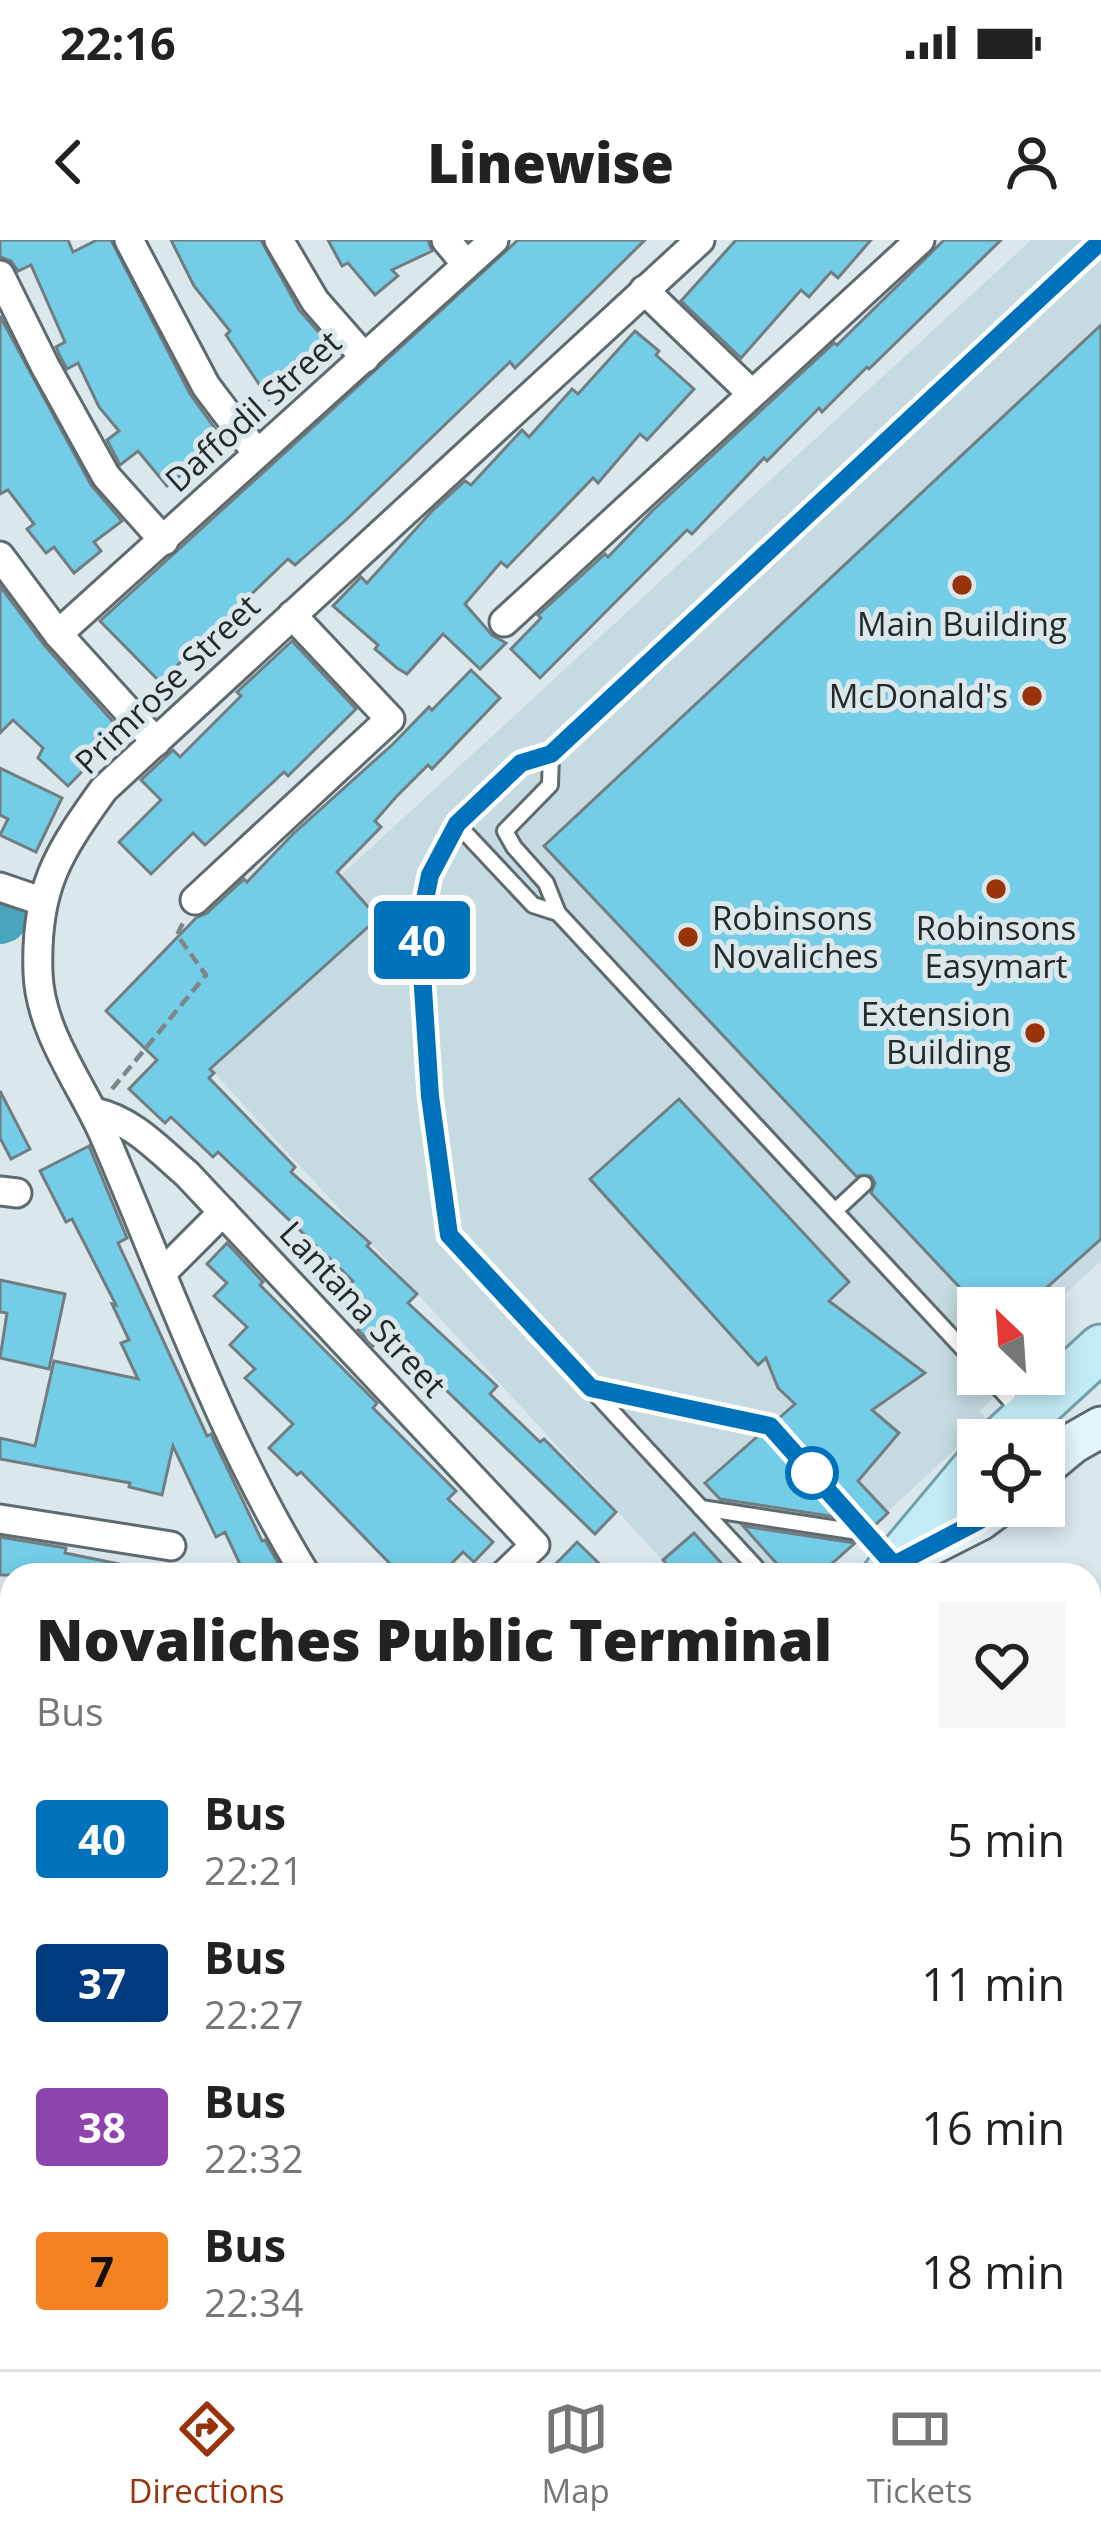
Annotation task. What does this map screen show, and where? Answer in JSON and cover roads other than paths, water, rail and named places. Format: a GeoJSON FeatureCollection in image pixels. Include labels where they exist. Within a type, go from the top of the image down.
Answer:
{"type":"FeatureCollection","features":[{"type":"Feature","properties":{"kind":"main road"},"geometry":{"type":"LineString","coordinates":[[1023,1419],[1101,1348]]}},
{"type":"Feature","properties":{"kind":"main road"},"geometry":{"type":"LineString","coordinates":[[1065,1452],[1101,1427]]}},
{"type":"Feature","properties":{"kind":"main road"},"geometry":{"type":"LineString","coordinates":[[882,1558],[957,1485]]}},
{"type":"Feature","properties":{"kind":"main road"},"geometry":{"type":"LineString","coordinates":[[882,1558],[962,1527]]}},
{"type":"Feature","properties":{"kind":"street"},"geometry":{"type":"LineString","coordinates":[[129,240],[206,386],[256,452]]}},
{"type":"Feature","properties":{"kind":"street"},"geometry":{"type":"LineString","coordinates":[[279,240],[315,301],[365,358]]}},
{"type":"Feature","properties":{"kind":"street"},"geometry":{"type":"LineString","coordinates":[[446,240],[466,264]]}},
{"type":"Feature","properties":{"kind":"street","name":"Daffodil Street"},"geometry":{"type":"LineString","coordinates":[[58,634],[494,240]]}},
{"type":"Feature","properties":{"kind":"street","name":"Primrose Street"},"geometry":{"type":"LineString","coordinates":[[300,1563],[206,1378],[94,1112],[49,1025],[38,976],[41,901],[62,847],[104,789],[700,240]]}},
{"type":"Feature","properties":{"kind":"street"},"geometry":{"type":"LineString","coordinates":[[504,622],[920,240]]}},
{"type":"Feature","properties":{"kind":"street"},"geometry":{"type":"LineString","coordinates":[[0,275],[44,367],[106,476],[164,541]]}},
{"type":"Feature","properties":{"kind":"street"},"geometry":{"type":"LineString","coordinates":[[644,290],[751,393]]}},
{"type":"Feature","properties":{"kind":"street"},"geometry":{"type":"LineString","coordinates":[[0,556],[58,634],[156,742]]}},
{"type":"Feature","properties":{"kind":"street"},"geometry":{"type":"LineString","coordinates":[[195,900],[390,719],[292,615]]}},
{"type":"Feature","properties":{"kind":"street"},"geometry":{"type":"LineString","coordinates":[[0,887],[41,901]]}},
{"type":"Feature","properties":{"kind":"street","name":"Lantana Street"},"geometry":{"type":"LineString","coordinates":[[94,1112],[129,1125],[187,1174],[535,1544],[516,1563]]}},
{"type":"Feature","properties":{"kind":"street"},"geometry":{"type":"LineString","coordinates":[[163,1272],[223,1212]]}},
{"type":"Feature","properties":{"kind":"street"},"geometry":{"type":"LineString","coordinates":[[0,1519],[171,1546]]}},
{"type":"Feature","properties":{"kind":"lane"},"geometry":{"type":"LineString","coordinates":[[752,1563],[449,1235],[430,1096],[422,914],[430,875],[457,824],[521,763],[551,754],[1101,241]]}},
{"type":"Feature","properties":{"kind":"lane"},"geometry":{"type":"LineString","coordinates":[[551,754],[550,785],[505,830],[546,883],[558,913],[957,1342]]}},
{"type":"Feature","properties":{"kind":"lane"},"geometry":{"type":"LineString","coordinates":[[457,824],[533,905],[558,913]]}},
{"type":"Feature","properties":{"kind":"lane"},"geometry":{"type":"LineString","coordinates":[[835,1211],[863,1184]]}},
{"type":"Feature","properties":{"kind":"lane"},"geometry":{"type":"LineString","coordinates":[[591,1388],[770,1426],[882,1558]]}},
{"type":"Feature","properties":{"kind":"lane"},"geometry":{"type":"LineString","coordinates":[[701,1508],[882,1558]]}},
{"type":"Feature","properties":{"kind":"place","name":"Main Building"},"geometry":{"type":"Point","coordinates":[962,585]}},
{"type":"Feature","properties":{"kind":"place","name":"McDonald's"},"geometry":{"type":"Point","coordinates":[1032,696]}},
{"type":"Feature","properties":{"kind":"place","name":"Robinsons Easymart"},"geometry":{"type":"Point","coordinates":[996,889]}},
{"type":"Feature","properties":{"kind":"place","name":"Robinsons Novaliches"},"geometry":{"type":"Point","coordinates":[688,937]}},
{"type":"Feature","properties":{"kind":"place","name":"Extension Building"},"geometry":{"type":"Point","coordinates":[1035,1033]}}]}
